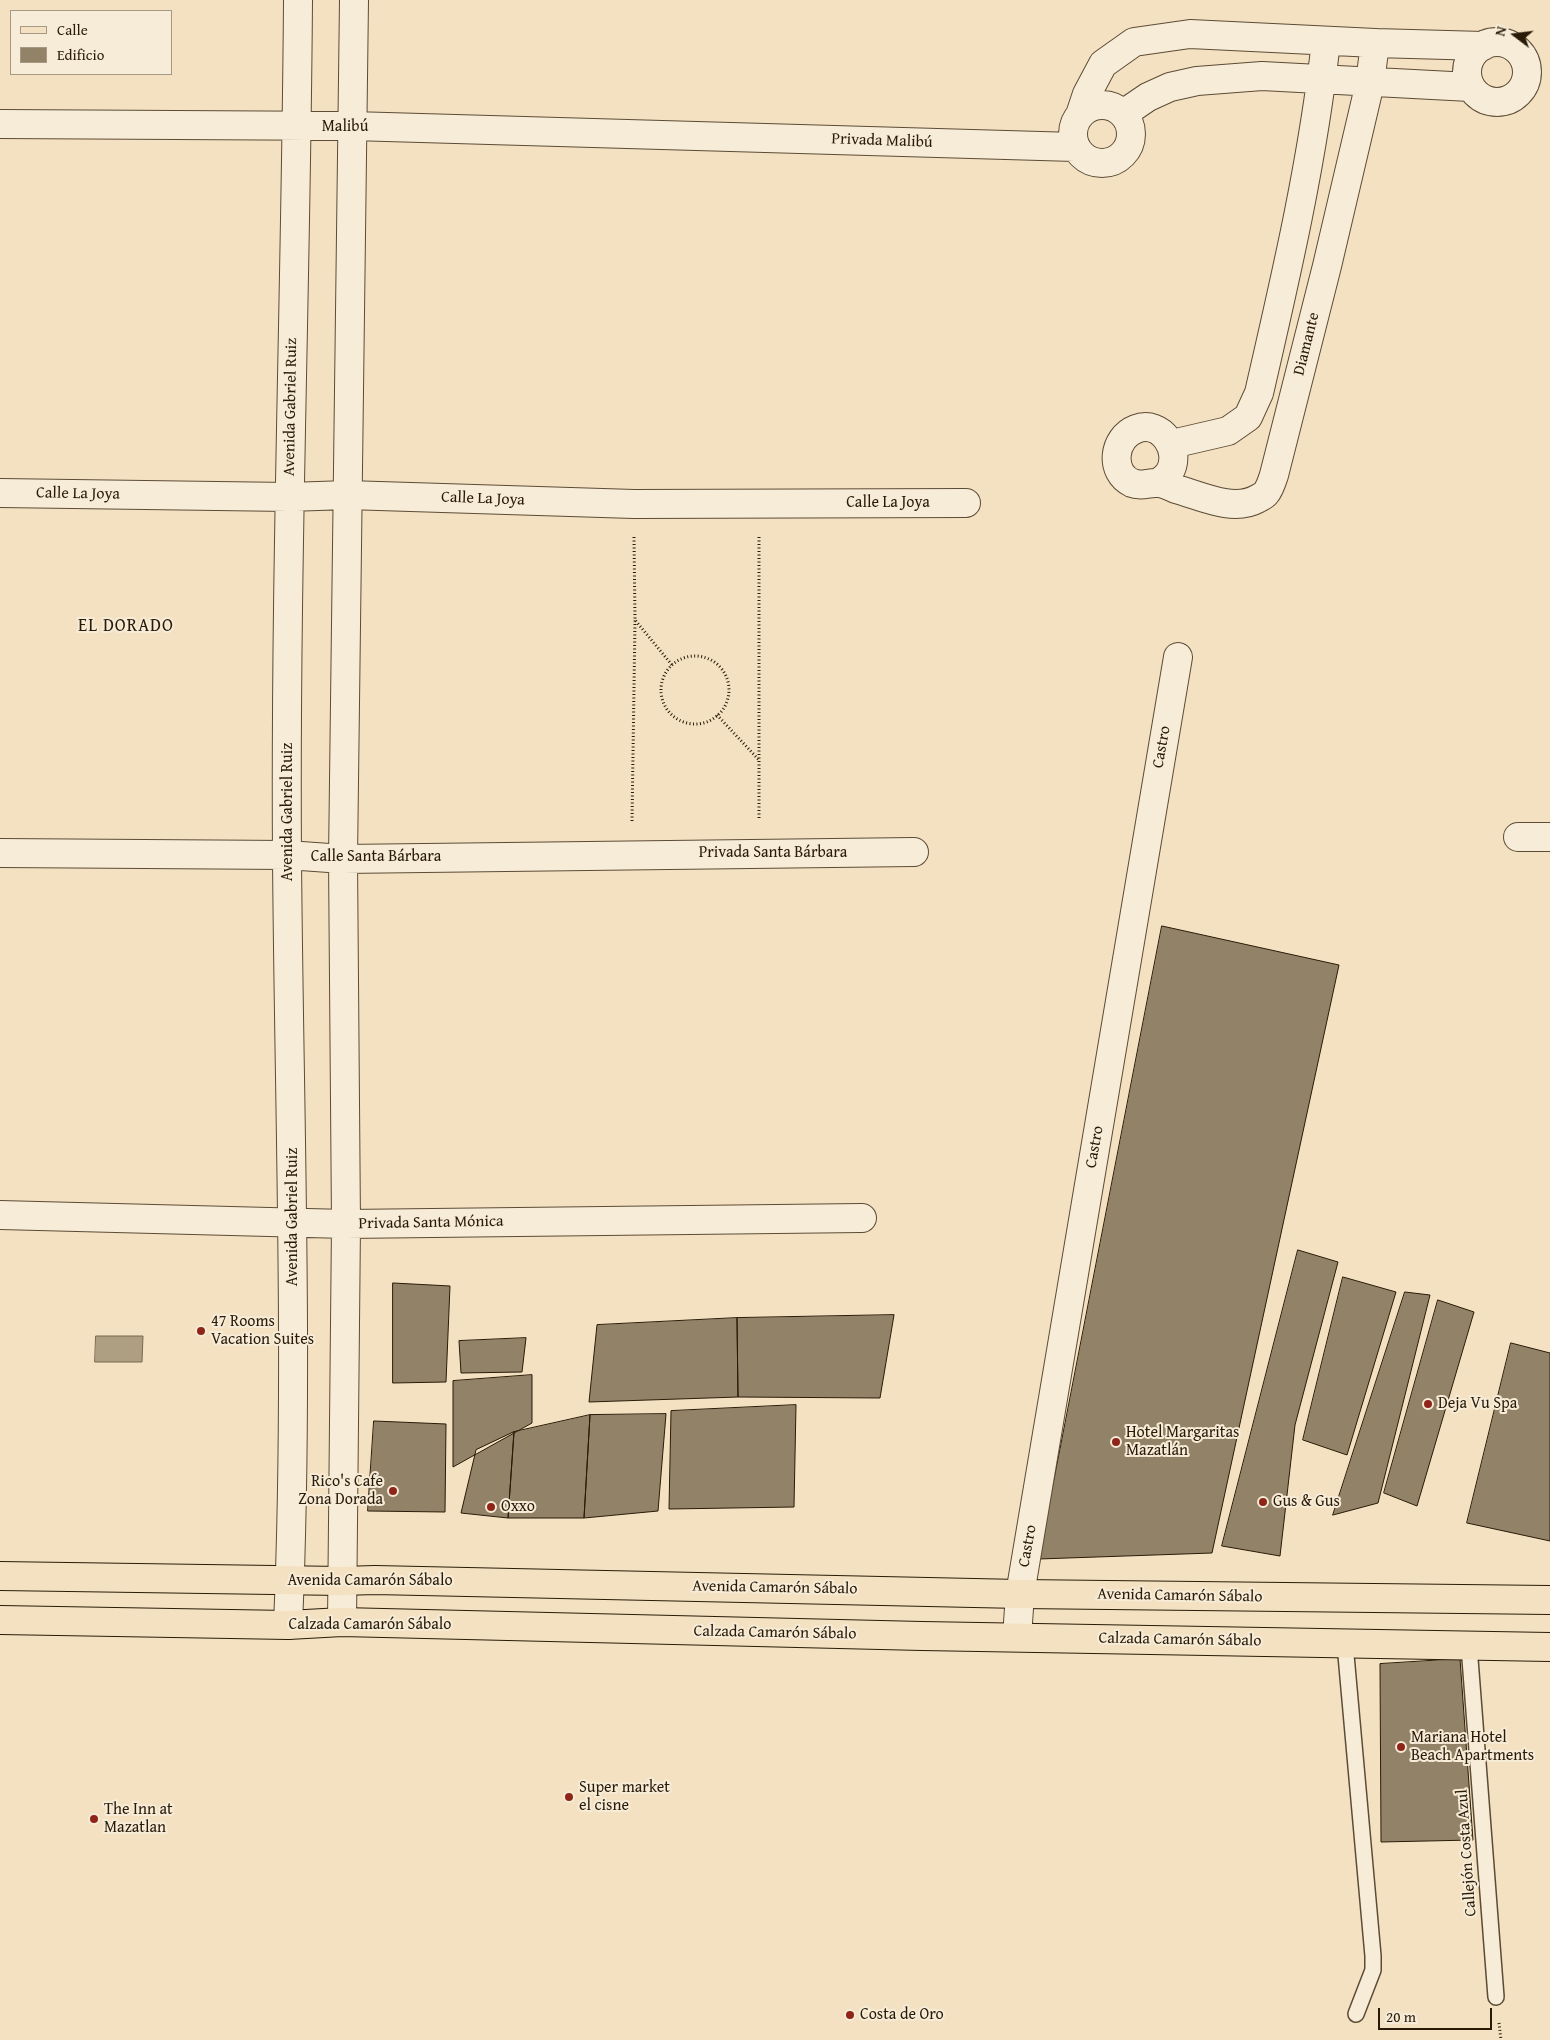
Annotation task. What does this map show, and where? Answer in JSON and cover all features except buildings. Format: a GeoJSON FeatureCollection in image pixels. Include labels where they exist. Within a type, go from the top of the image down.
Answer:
{"type":"FeatureCollection","features":[{"type":"Feature","properties":{"kind":"main road","name":"Avenida Camarón Sábalo"},"geometry":{"type":"LineString","coordinates":[[0,1576],[375,1580],[1020,1594],[1550,1600]]}},
{"type":"Feature","properties":{"kind":"main road","name":"Calzada Camarón Sábalo"},"geometry":{"type":"LineString","coordinates":[[0,1620],[288,1625],[342,1622],[1550,1647]]}},
{"type":"Feature","properties":{"kind":"street","name":"Avenida Gabriel Ruiz"},"geometry":{"type":"LineString","coordinates":[[288,1625],[294,1222],[287,855],[289,497],[298,127],[298,0]]}},
{"type":"Feature","properties":{"kind":"street"},"geometry":{"type":"LineString","coordinates":[[342,1622],[346,1224],[342,858],[354,0]]}},
{"type":"Feature","properties":{"kind":"street"},"geometry":{"type":"LineString","coordinates":[[1080,115],[1093,106],[1109,106],[1123,114],[1131,128],[1130,146],[1119,159],[1103,164],[1087,160],[1075,147],[1072,130],[1080,115],[1087,94],[1103,64],[1134,42],[1190,34],[1482,46],[1496,42],[1510,45],[1521,54],[1526,67],[1526,81],[1519,93],[1507,101],[1493,103],[1480,97],[1470,87],[1466,72],[1471,56],[1482,46]]}},
{"type":"Feature","properties":{"kind":"street"},"geometry":{"type":"LineString","coordinates":[[1172,444],[1228,431],[1248,417],[1259,393],[1297,230],[1322,79],[1326,41]]}},
{"type":"Feature","properties":{"kind":"street","name":"Diamante"},"geometry":{"type":"LineString","coordinates":[[1158,483],[1225,504],[1250,503],[1266,494],[1274,475],[1325,276],[1370,83],[1375,43]]}},
{"type":"Feature","properties":{"kind":"street"},"geometry":{"type":"LineString","coordinates":[[1123,114],[1148,97],[1170,87],[1196,81],[1262,76],[1470,87]]}},
{"type":"Feature","properties":{"kind":"street","name":"Malibú"},"geometry":{"type":"LineString","coordinates":[[0,124],[352,126],[690,136]]}},
{"type":"Feature","properties":{"kind":"street","name":"Privada Malibú"},"geometry":{"type":"LineString","coordinates":[[690,136],[1075,147]]}},
{"type":"Feature","properties":{"kind":"street"},"geometry":{"type":"LineString","coordinates":[[1151,427],[1164,434],[1172,444],[1174,459],[1169,473],[1158,483],[1144,486],[1132,482],[1121,474],[1116,460],[1118,447],[1125,435],[1137,428],[1151,427]]}},
{"type":"Feature","properties":{"kind":"street","name":"Calle La Joya"},"geometry":{"type":"LineString","coordinates":[[0,493],[289,497],[346,495],[634,504],[966,503]]}},
{"type":"Feature","properties":{"kind":"street","name":"Castro"},"geometry":{"type":"LineString","coordinates":[[1017,1637],[1020,1594],[1178,657]]}},
{"type":"Feature","properties":{"kind":"street"},"geometry":{"type":"LineString","coordinates":[[1518,837],[1550,836]]}},
{"type":"Feature","properties":{"kind":"street","name":"Privada Santa Bárbara"},"geometry":{"type":"LineString","coordinates":[[632,854],[914,852]]}},
{"type":"Feature","properties":{"kind":"street","name":"Calle Santa Bárbara"},"geometry":{"type":"LineString","coordinates":[[0,853],[287,855],[342,858],[632,854]]}},
{"type":"Feature","properties":{"kind":"street","name":"Privada Santa Mónica"},"geometry":{"type":"LineString","coordinates":[[0,1216],[346,1224],[862,1218]]}},
{"type":"Feature","properties":{"kind":"lane"},"geometry":{"type":"LineString","coordinates":[[1345,1644],[1373,1956],[1373,1970],[1356,2014]]}},
{"type":"Feature","properties":{"kind":"lane","name":"Callejón Costa Azul"},"geometry":{"type":"LineString","coordinates":[[1469,1646],[1496,1997]]}},
{"type":"Feature","properties":{"kind":"path"},"geometry":{"type":"LineString","coordinates":[[758,853],[760,760],[759,503]]}},
{"type":"Feature","properties":{"kind":"path"},"geometry":{"type":"LineString","coordinates":[[632,854],[635,620],[634,504]]}},
{"type":"Feature","properties":{"kind":"path"},"geometry":{"type":"LineString","coordinates":[[635,620],[672,665]]}},
{"type":"Feature","properties":{"kind":"path"},"geometry":{"type":"LineString","coordinates":[[692,656],[704,658],[722,670],[727,680],[729,691],[726,702],[717,715],[704,723],[693,724],[682,722],[665,708],[661,686],[665,674],[672,665],[692,656]]}},
{"type":"Feature","properties":{"kind":"path"},"geometry":{"type":"LineString","coordinates":[[717,715],[760,760]]}},
{"type":"Feature","properties":{"kind":"shaded area"},"geometry":{"type":"Polygon","coordinates":[[[96,1336],[143,1336],[142,1362],[95,1362],[96,1336]]]}},
{"type":"Feature","properties":{"kind":"place","name":"47 Rooms Vacation Suites"},"geometry":{"type":"Point","coordinates":[201,1331]}},
{"type":"Feature","properties":{"kind":"place","name":"Deja Vu Spa"},"geometry":{"type":"Point","coordinates":[1428,1404]}},
{"type":"Feature","properties":{"kind":"place","name":"Hotel Margaritas Mazatlán"},"geometry":{"type":"Point","coordinates":[1116,1442]}},
{"type":"Feature","properties":{"kind":"place","name":"Rico's Cafe Zona Dorada"},"geometry":{"type":"Point","coordinates":[393,1491]}},
{"type":"Feature","properties":{"kind":"place","name":"Gus & Gus"},"geometry":{"type":"Point","coordinates":[1263,1502]}},
{"type":"Feature","properties":{"kind":"place","name":"Oxxo"},"geometry":{"type":"Point","coordinates":[491,1507]}},
{"type":"Feature","properties":{"kind":"place","name":"Mariana Hotel Beach Apartments"},"geometry":{"type":"Point","coordinates":[1401,1747]}},
{"type":"Feature","properties":{"kind":"place","name":"Super market el cisne"},"geometry":{"type":"Point","coordinates":[569,1797]}},
{"type":"Feature","properties":{"kind":"place","name":"The Inn at Mazatlan"},"geometry":{"type":"Point","coordinates":[94,1819]}},
{"type":"Feature","properties":{"kind":"place","name":"Costa de Oro"},"geometry":{"type":"Point","coordinates":[850,2015]}},
{"type":"Feature","properties":{"kind":"district","name":"EL DORADO"},"geometry":{"type":"Point","coordinates":[126,626]}}]}
